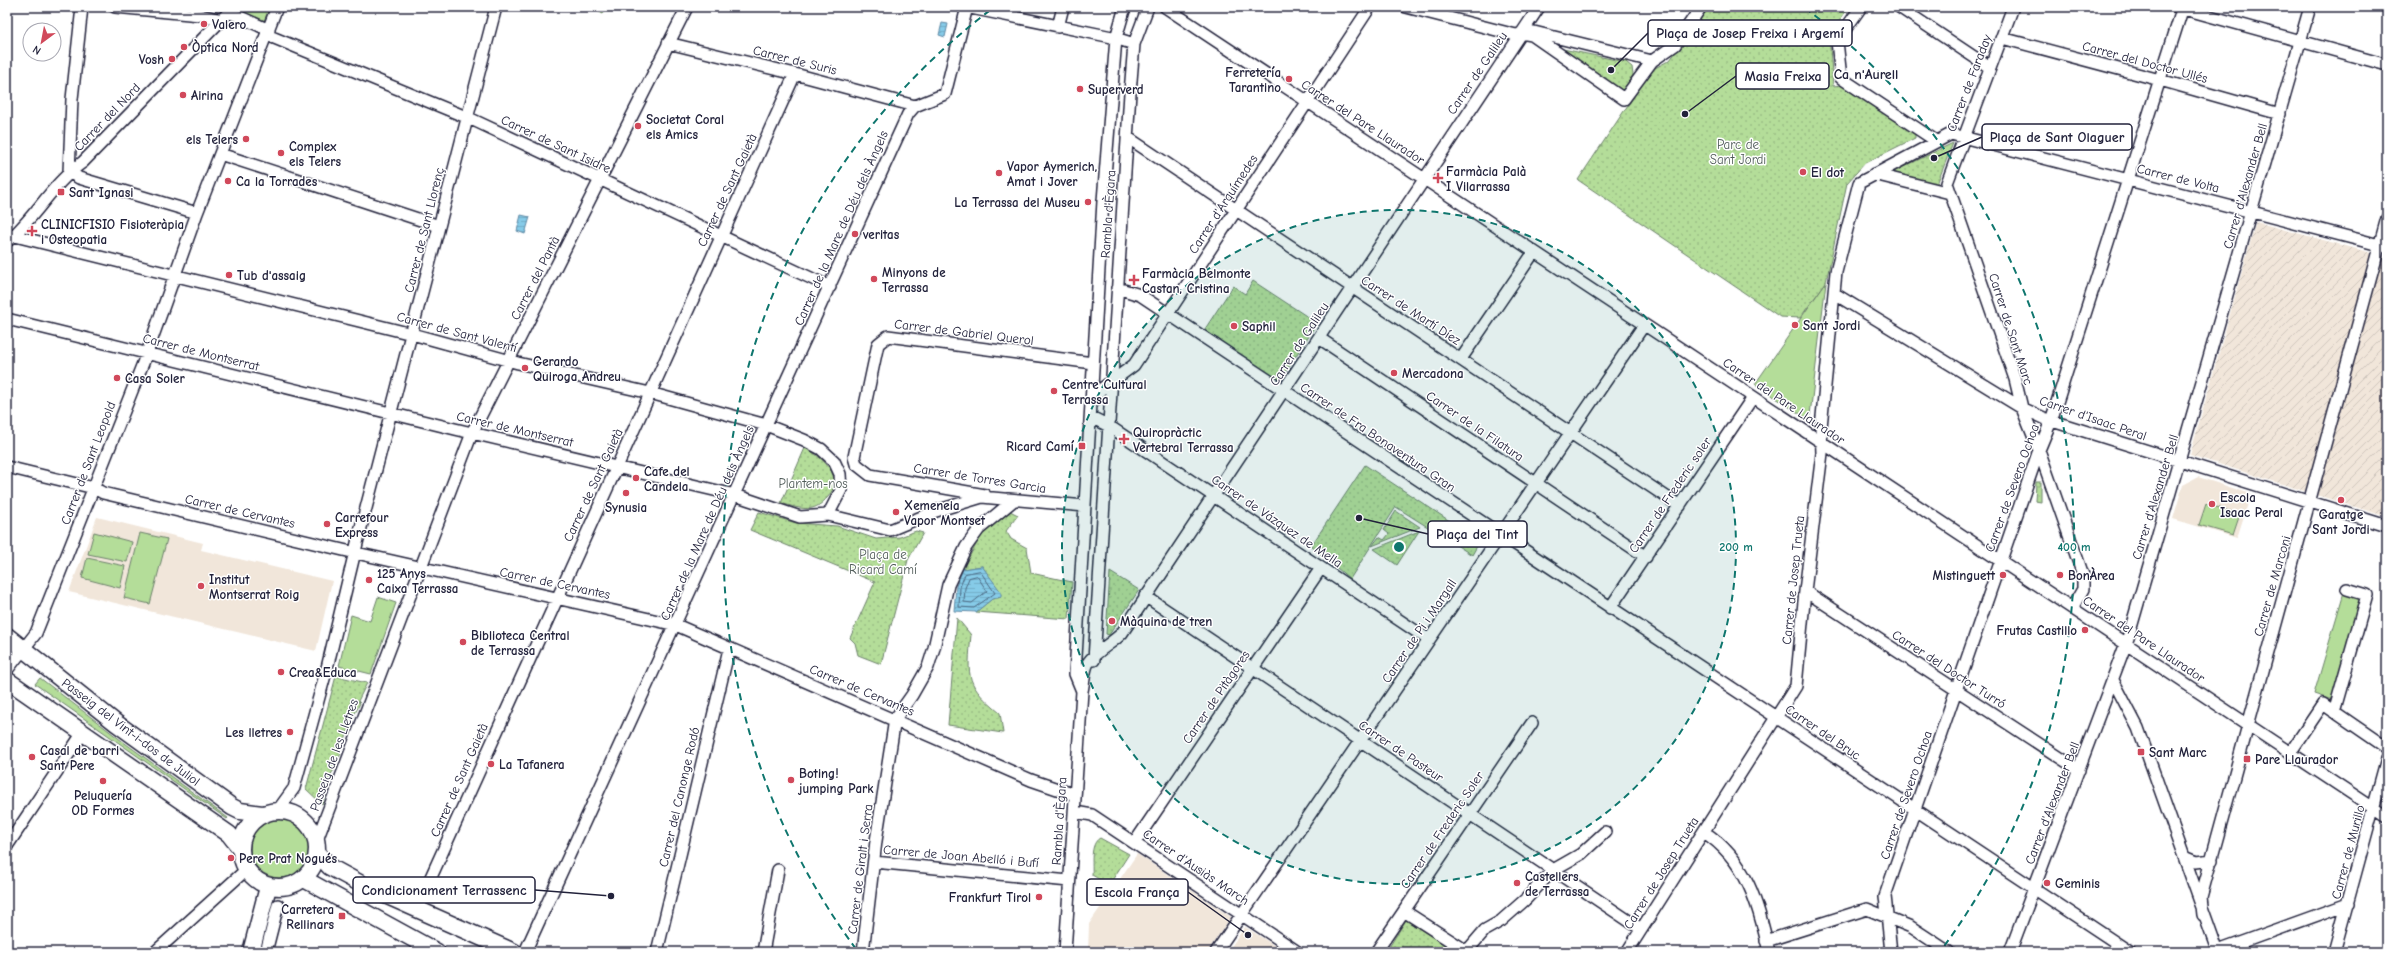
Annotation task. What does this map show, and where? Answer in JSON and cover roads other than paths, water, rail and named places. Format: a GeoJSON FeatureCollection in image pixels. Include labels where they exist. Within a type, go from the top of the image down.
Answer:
{"type":"FeatureCollection","features":[{"type":"Feature","properties":{"kind":"street"},"geometry":{"type":"LineString","coordinates":[[82,7],[72,99],[69,172],[79,178],[197,213]]}},
{"type":"Feature","properties":{"kind":"street","name":"Carrer de Sant Isidre"},"geometry":{"type":"LineString","coordinates":[[115,7],[226,16],[268,32],[468,118],[830,287]]}},
{"type":"Feature","properties":{"kind":"street","name":"Carrer de Sant Leopold"},"geometry":{"type":"LineString","coordinates":[[7,670],[24,651],[36,633],[147,353],[176,277],[197,213],[277,7]]}},
{"type":"Feature","properties":{"kind":"street","name":"Carrer de Sant Llorenç"},"geometry":{"type":"LineString","coordinates":[[355,552],[496,7]]}},
{"type":"Feature","properties":{"kind":"street","name":"Carrer del Pantà"},"geometry":{"type":"LineString","coordinates":[[420,567],[472,434],[687,7]]}},
{"type":"Feature","properties":{"kind":"street"},"geometry":{"type":"LineString","coordinates":[[914,106],[945,94],[966,7],[1116,38],[1134,44]]}},
{"type":"Feature","properties":{"kind":"street"},"geometry":{"type":"LineString","coordinates":[[1058,27],[1063,7]]}},
{"type":"Feature","properties":{"kind":"street","name":"Rambla d'Ègara"},"geometry":{"type":"LineString","coordinates":[[1065,952],[1082,691],[1075,674],[1103,200],[1116,38],[1125,7]]}},
{"type":"Feature","properties":{"kind":"street","name":"Rambla d'Ègara"},"geometry":{"type":"LineString","coordinates":[[1095,655],[1117,288],[1134,44],[1148,7]]}},
{"type":"Feature","properties":{"kind":"street","name":"Carrer del Pare Llaurador"},"geometry":{"type":"LineString","coordinates":[[1165,7],[2387,817]]}},
{"type":"Feature","properties":{"kind":"street","name":"Carrer d'Arquímedes"},"geometry":{"type":"LineString","coordinates":[[1091,412],[1100,390],[1112,383],[1134,364],[1370,7]]}},
{"type":"Feature","properties":{"kind":"street"},"geometry":{"type":"LineString","coordinates":[[1406,7],[1516,36],[1534,32],[1652,61]]}},
{"type":"Feature","properties":{"kind":"street","name":"Carrer de Galileu"},"geometry":{"type":"LineString","coordinates":[[1082,691],[1086,669],[1095,655],[1114,642],[1285,391],[1423,179],[1539,7]]}},
{"type":"Feature","properties":{"kind":"street"},"geometry":{"type":"LineString","coordinates":[[1521,34],[1532,35],[1624,98],[1652,61],[1675,46],[1701,7]]}},
{"type":"Feature","properties":{"kind":"street"},"geometry":{"type":"LineString","coordinates":[[1861,7],[1838,41],[1842,78],[1936,141]]}},
{"type":"Feature","properties":{"kind":"street"},"geometry":{"type":"LineString","coordinates":[[1899,7],[1989,67]]}},
{"type":"Feature","properties":{"kind":"street","name":"Carrer de Faraday"},"geometry":{"type":"LineString","coordinates":[[1950,193],[1947,183],[1963,136],[2013,7]]}},
{"type":"Feature","properties":{"kind":"street","name":"Carrer d'Alexander Bell"},"geometry":{"type":"LineString","coordinates":[[2010,952],[2114,682],[2181,462],[2310,7]]}},
{"type":"Feature","properties":{"kind":"street"},"geometry":{"type":"LineString","coordinates":[[2181,8],[2387,65]]}},
{"type":"Feature","properties":{"kind":"street","name":"Carrer de Severo Ochoa"},"geometry":{"type":"LineString","coordinates":[[1891,952],[1885,896],[1916,811],[2039,450],[2051,421],[2160,80],[2181,8]]}},
{"type":"Feature","properties":{"kind":"street","name":"Carrer del Nord"},"geometry":{"type":"LineString","coordinates":[[9,237],[69,172],[83,162],[226,16]]}},
{"type":"Feature","properties":{"kind":"street","name":"Carrer del Doctor Ullés"},"geometry":{"type":"LineString","coordinates":[[2002,38],[2280,114]]}},
{"type":"Feature","properties":{"kind":"street","name":"Carrer de Suris"},"geometry":{"type":"LineString","coordinates":[[668,43],[795,74],[914,106]]}},
{"type":"Feature","properties":{"kind":"street","name":"Carrer de Sant Gaietà"},"geometry":{"type":"LineString","coordinates":[[416,908],[556,599],[618,467],[650,392],[795,74]]}},
{"type":"Feature","properties":{"kind":"street","name":"Carrer de la Mare de Déu dels Àngels"},"geometry":{"type":"LineString","coordinates":[[525,952],[676,625],[908,114],[914,106]]}},
{"type":"Feature","properties":{"kind":"street","name":"Carrer de Volta"},"geometry":{"type":"LineString","coordinates":[[1936,141],[1951,134],[1963,136],[2384,246]]}},
{"type":"Feature","properties":{"kind":"street","name":"Carrer de Martí Díez"},"geometry":{"type":"LineString","coordinates":[[1127,137],[1680,506]]}},
{"type":"Feature","properties":{"kind":"street","name":"Carrer de Josep Trueta"},"geometry":{"type":"LineString","coordinates":[[1631,949],[1641,929],[1796,686],[1805,591],[1822,453],[1821,442],[1836,272],[1854,196],[1859,183],[1936,141]]}},
{"type":"Feature","properties":{"kind":"street"},"geometry":{"type":"LineString","coordinates":[[220,154],[440,226]]}},
{"type":"Feature","properties":{"kind":"street"},"geometry":{"type":"LineString","coordinates":[[1874,174],[1950,193]]}},
{"type":"Feature","properties":{"kind":"street","name":"Carrer de Sant Marc"},"geometry":{"type":"LineString","coordinates":[[1950,193],[2014,379],[2022,408],[2039,450],[2083,575],[2083,589],[2072,608]]}},
{"type":"Feature","properties":{"kind":"street","name":"Carrer de Marconi"},"geometry":{"type":"LineString","coordinates":[[2203,915],[2201,897],[2309,502],[2384,246],[2387,218]]}},
{"type":"Feature","properties":{"kind":"street","name":"Carrer de Sant Valentí"},"geometry":{"type":"LineString","coordinates":[[9,237],[412,334],[508,360],[650,392],[766,425],[804,440],[821,449],[834,461],[840,474],[841,490],[828,515]]}},
{"type":"Feature","properties":{"kind":"street"},"geometry":{"type":"LineString","coordinates":[[1461,359],[1534,252]]}},
{"type":"Feature","properties":{"kind":"street","name":"Carrer de Fra Bonaventura Gran"},"geometry":{"type":"LineString","coordinates":[[1117,288],[1140,295],[1501,536]]}},
{"type":"Feature","properties":{"kind":"street","name":"Carrer d'Isaac Peral"},"geometry":{"type":"LineString","coordinates":[[1835,294],[2022,408],[2051,421],[2387,526]]}},
{"type":"Feature","properties":{"kind":"street","name":"Carrer de Montserrat"},"geometry":{"type":"LineString","coordinates":[[7,319],[472,434],[735,494],[800,517],[828,515],[890,530],[936,511],[982,497],[1014,500]]}},
{"type":"Feature","properties":{"kind":"street","name":"Carrer de Pi i Margall"},"geometry":{"type":"LineString","coordinates":[[1216,952],[1644,325]]}},
{"type":"Feature","properties":{"kind":"street","name":"Carrer de Gabriel Querol"},"geometry":{"type":"LineString","coordinates":[[870,475],[856,464],[854,458],[878,344],[883,338],[888,336],[1093,363]]}},
{"type":"Feature","properties":{"kind":"street","name":"Carrer de la Filatura"},"geometry":{"type":"LineString","coordinates":[[1319,338],[1646,557]]}},
{"type":"Feature","properties":{"kind":"street","name":"Carrer de Frederic soler"},"geometry":{"type":"LineString","coordinates":[[1610,608],[1754,397]]}},
{"type":"Feature","properties":{"kind":"street"},"geometry":{"type":"LineString","coordinates":[[1091,412],[1109,426]]}},
{"type":"Feature","properties":{"kind":"street","name":"Carrer de Vázquez de Mella"},"geometry":{"type":"LineString","coordinates":[[1109,426],[1430,640]]}},
{"type":"Feature","properties":{"kind":"street","name":"Carrer de Cervantes"},"geometry":{"type":"LineString","coordinates":[[7,467],[94,488],[103,492],[355,552],[556,599],[676,625],[729,650],[895,719],[1031,780],[1075,795]]}},
{"type":"Feature","properties":{"kind":"street","name":"Carrer de Torres Garcia"},"geometry":{"type":"LineString","coordinates":[[870,475],[1014,500],[1085,506]]}},
{"type":"Feature","properties":{"kind":"street"},"geometry":{"type":"LineString","coordinates":[[895,719],[912,695],[928,667],[934,648],[948,585],[966,547],[979,530],[1014,500]]}},
{"type":"Feature","properties":{"kind":"street","name":"Carrer del Bruc"},"geometry":{"type":"LineString","coordinates":[[1501,536],[2130,952]]}},
{"type":"Feature","properties":{"kind":"street","name":"Passeig de les Lletres"},"geometry":{"type":"LineString","coordinates":[[278,810],[294,788],[327,668],[355,552]]}},
{"type":"Feature","properties":{"kind":"street","name":"Passeig de les Lletres"},"geometry":{"type":"LineString","coordinates":[[317,847],[420,567]]}},
{"type":"Feature","properties":{"kind":"street","name":"Carrer de Pitàgores"},"geometry":{"type":"LineString","coordinates":[[1135,842],[1321,568]]}},
{"type":"Feature","properties":{"kind":"street"},"geometry":{"type":"LineString","coordinates":[[2334,712],[2367,595],[2347,589]]}},
{"type":"Feature","properties":{"kind":"street","name":"Carrer del Doctor Turró"},"geometry":{"type":"LineString","coordinates":[[1805,591],[2079,770]]}},
{"type":"Feature","properties":{"kind":"street","name":"Carrer de Pasteur"},"geometry":{"type":"LineString","coordinates":[[1145,596],[1641,929]]}},
{"type":"Feature","properties":{"kind":"street"},"geometry":{"type":"LineString","coordinates":[[1077,635],[1090,644],[1095,655]]}},
{"type":"Feature","properties":{"kind":"street","name":"Passeig del Vint-i-dos de Juliol"},"geometry":{"type":"LineString","coordinates":[[7,636],[116,723],[232,807],[240,811],[262,814]]}},
{"type":"Feature","properties":{"kind":"street","name":"Carrer del Canonge Rodó"},"geometry":{"type":"LineString","coordinates":[[656,952],[729,650]]}},
{"type":"Feature","properties":{"kind":"street","name":"Passeig del Vint-i-dos de Juliol"},"geometry":{"type":"LineString","coordinates":[[7,680],[82,734],[224,830],[234,838],[240,848]]}},
{"type":"Feature","properties":{"kind":"street"},"geometry":{"type":"LineString","coordinates":[[2114,682],[2138,728],[2203,915],[2218,952],[2348,904]]}},
{"type":"Feature","properties":{"kind":"street"},"geometry":{"type":"LineString","coordinates":[[2290,753],[2323,704],[2387,748]]}},
{"type":"Feature","properties":{"kind":"street","name":"Carrer de Giralt i Serra"},"geometry":{"type":"LineString","coordinates":[[863,952],[874,862],[895,719]]}},
{"type":"Feature","properties":{"kind":"street","name":"Carrer de Frederic Soler"},"geometry":{"type":"LineString","coordinates":[[1376,952],[1532,723]]}},
{"type":"Feature","properties":{"kind":"street"},"geometry":{"type":"LineString","coordinates":[[7,846],[82,734]]}},
{"type":"Feature","properties":{"kind":"street","name":"Carrer de Murillo"},"geometry":{"type":"LineString","coordinates":[[2334,952],[2387,758]]}},
{"type":"Feature","properties":{"kind":"street"},"geometry":{"type":"LineString","coordinates":[[317,847],[312,869],[304,879],[290,886],[268,887],[254,878],[247,869],[240,848],[243,833],[251,822],[262,814],[278,810],[294,814],[307,823],[317,847],[330,867],[365,886],[514,952]]}},
{"type":"Feature","properties":{"kind":"street","name":"Carrer d'Ausiàs March"},"geometry":{"type":"LineString","coordinates":[[1075,812],[1092,815],[1135,842],[1298,952]]}},
{"type":"Feature","properties":{"kind":"street"},"geometry":{"type":"LineString","coordinates":[[1404,910],[1467,952],[1485,930],[1501,921],[1553,870],[1581,854],[1605,832]]}},
{"type":"Feature","properties":{"kind":"street"},"geometry":{"type":"LineString","coordinates":[[1704,832],[1722,845],[1745,874],[1752,889],[1769,952]]}},
{"type":"Feature","properties":{"kind":"street"},"geometry":{"type":"LineString","coordinates":[[2184,857],[2196,862],[2212,860]]}},
{"type":"Feature","properties":{"kind":"street","name":"Carrer de Joan Abelló i Bufí"},"geometry":{"type":"LineString","coordinates":[[874,862],[1069,881]]}},
{"type":"Feature","properties":{"kind":"street"},"geometry":{"type":"LineString","coordinates":[[155,952],[247,869]]}},
{"type":"Feature","properties":{"kind":"street"},"geometry":{"type":"LineString","coordinates":[[763,952],[778,870]]}},
{"type":"Feature","properties":{"kind":"street"},"geometry":{"type":"LineString","coordinates":[[304,879],[437,952]]}},
{"type":"Feature","properties":{"kind":"street"},"geometry":{"type":"LineString","coordinates":[[251,952],[268,887]]}},
{"type":"Feature","properties":{"kind":"street"},"geometry":{"type":"LineString","coordinates":[[266,952],[278,905]]}},
{"type":"Feature","properties":{"kind":"street"},"geometry":{"type":"LineString","coordinates":[[1766,941],[1867,909],[1911,927],[1950,952]]}},
{"type":"Feature","properties":{"kind":"water"},"geometry":{"type":"Polygon","coordinates":[[[942,23],[948,24],[945,37],[939,35],[942,23]]]}},
{"type":"Feature","properties":{"kind":"water"},"geometry":{"type":"Polygon","coordinates":[[[521,215],[530,217],[525,234],[517,231],[521,215]]]}},
{"type":"Feature","properties":{"kind":"water"},"geometry":{"type":"Polygon","coordinates":[[[982,566],[1001,592],[1001,597],[992,599],[976,612],[954,611],[956,586],[963,569],[982,566]]]}},
{"type":"Feature","properties":{"kind":"place","name":"Valero"},"geometry":{"type":"Point","coordinates":[204,24]}},
{"type":"Feature","properties":{"kind":"place","name":"Òptica Nord"},"geometry":{"type":"Point","coordinates":[184,47]}},
{"type":"Feature","properties":{"kind":"place","name":"Vosh"},"geometry":{"type":"Point","coordinates":[172,59]}},
{"type":"Feature","properties":{"kind":"place","name":"Plaça de Josep Freixa i Argemí"},"geometry":{"type":"Point","coordinates":[1611,70]}},
{"type":"Feature","properties":{"kind":"place","name":"Ferretería Tarantino"},"geometry":{"type":"Point","coordinates":[1289,79]}},
{"type":"Feature","properties":{"kind":"place","name":"Superverd"},"geometry":{"type":"Point","coordinates":[1080,89]}},
{"type":"Feature","properties":{"kind":"place","name":"Airina"},"geometry":{"type":"Point","coordinates":[183,95]}},
{"type":"Feature","properties":{"kind":"place","name":"Masia Freixa"},"geometry":{"type":"Point","coordinates":[1685,114]}},
{"type":"Feature","properties":{"kind":"place","name":"Societat Coral els Amics"},"geometry":{"type":"Point","coordinates":[638,126]}},
{"type":"Feature","properties":{"kind":"place","name":"els Telers"},"geometry":{"type":"Point","coordinates":[246,139]}},
{"type":"Feature","properties":{"kind":"place","name":"Complex els Telers"},"geometry":{"type":"Point","coordinates":[281,153]}},
{"type":"Feature","properties":{"kind":"place","name":"Plaça de Sant Olaguer"},"geometry":{"type":"Point","coordinates":[1934,158]}},
{"type":"Feature","properties":{"kind":"place","name":"El dot"},"geometry":{"type":"Point","coordinates":[1803,172]}},
{"type":"Feature","properties":{"kind":"place","name":"Vapor Aymerich, Amat i Jover"},"geometry":{"type":"Point","coordinates":[999,173]}},
{"type":"Feature","properties":{"kind":"place","name":"Farmàcia Palà I Vilarrassa"},"geometry":{"type":"Point","coordinates":[1438,178]}},
{"type":"Feature","properties":{"kind":"place","name":"Ca la Torrades"},"geometry":{"type":"Point","coordinates":[228,181]}},
{"type":"Feature","properties":{"kind":"place","name":"Sant Ignasi"},"geometry":{"type":"Point","coordinates":[61,192]}},
{"type":"Feature","properties":{"kind":"place","name":"La Terrassa del Museu"},"geometry":{"type":"Point","coordinates":[1088,202]}},
{"type":"Feature","properties":{"kind":"place","name":"CLINICFISIO Fisioteràpia i Osteopatia"},"geometry":{"type":"Point","coordinates":[32,231]}},
{"type":"Feature","properties":{"kind":"place","name":"veritas"},"geometry":{"type":"Point","coordinates":[855,234]}},
{"type":"Feature","properties":{"kind":"place","name":"Tub d'assaig"},"geometry":{"type":"Point","coordinates":[229,275]}},
{"type":"Feature","properties":{"kind":"place","name":"Minyons de Terrassa"},"geometry":{"type":"Point","coordinates":[874,279]}},
{"type":"Feature","properties":{"kind":"place","name":"Farmàcia Belmonte Castan, Cristina"},"geometry":{"type":"Point","coordinates":[1134,280]}},
{"type":"Feature","properties":{"kind":"place","name":"Sant Jordi"},"geometry":{"type":"Point","coordinates":[1795,325]}},
{"type":"Feature","properties":{"kind":"place","name":"Saphil"},"geometry":{"type":"Point","coordinates":[1234,326]}},
{"type":"Feature","properties":{"kind":"place","name":"Gerardo Quiroga Andreu"},"geometry":{"type":"Point","coordinates":[525,368]}},
{"type":"Feature","properties":{"kind":"place","name":"Mercadona"},"geometry":{"type":"Point","coordinates":[1394,373]}},
{"type":"Feature","properties":{"kind":"place","name":"Casa Soler"},"geometry":{"type":"Point","coordinates":[117,378]}},
{"type":"Feature","properties":{"kind":"place","name":"Centre Cultural Terrassa"},"geometry":{"type":"Point","coordinates":[1054,391]}},
{"type":"Feature","properties":{"kind":"place","name":"Quiropràctic Vertebral Terrassa"},"geometry":{"type":"Point","coordinates":[1124,439]}},
{"type":"Feature","properties":{"kind":"place","name":"Ricard Camí"},"geometry":{"type":"Point","coordinates":[1082,446]}},
{"type":"Feature","properties":{"kind":"place","name":"Cafe del Candela"},"geometry":{"type":"Point","coordinates":[636,478]}},
{"type":"Feature","properties":{"kind":"place","name":"Synusia"},"geometry":{"type":"Point","coordinates":[626,493]}},
{"type":"Feature","properties":{"kind":"place","name":"Garatge Sant Jordi"},"geometry":{"type":"Point","coordinates":[2341,500]}},
{"type":"Feature","properties":{"kind":"place","name":"Escola Isaac Peral"},"geometry":{"type":"Point","coordinates":[2212,504]}},
{"type":"Feature","properties":{"kind":"place","name":"Xemeneia Vapor Montset"},"geometry":{"type":"Point","coordinates":[896,512]}},
{"type":"Feature","properties":{"kind":"place","name":"Plaça del Tint"},"geometry":{"type":"Point","coordinates":[1359,518]}},
{"type":"Feature","properties":{"kind":"place","name":"Carrefour Express"},"geometry":{"type":"Point","coordinates":[327,524]}},
{"type":"Feature","properties":{"kind":"place","name":"Mistinguett"},"geometry":{"type":"Point","coordinates":[2003,575]}},
{"type":"Feature","properties":{"kind":"place","name":"BonÀrea"},"geometry":{"type":"Point","coordinates":[2060,575]}},
{"type":"Feature","properties":{"kind":"place","name":"125 Anys Caixa Terrassa"},"geometry":{"type":"Point","coordinates":[369,580]}},
{"type":"Feature","properties":{"kind":"place","name":"Institut Montserrat Roig"},"geometry":{"type":"Point","coordinates":[201,586]}},
{"type":"Feature","properties":{"kind":"place","name":"Màquina de tren"},"geometry":{"type":"Point","coordinates":[1112,621]}},
{"type":"Feature","properties":{"kind":"place","name":"Frutas Castillo"},"geometry":{"type":"Point","coordinates":[2085,630]}},
{"type":"Feature","properties":{"kind":"place","name":"Biblioteca Central de Terrassa"},"geometry":{"type":"Point","coordinates":[463,642]}},
{"type":"Feature","properties":{"kind":"place","name":"Crea&Educa"},"geometry":{"type":"Point","coordinates":[281,672]}},
{"type":"Feature","properties":{"kind":"place","name":"Les lletres"},"geometry":{"type":"Point","coordinates":[290,732]}},
{"type":"Feature","properties":{"kind":"place","name":"Sant Marc"},"geometry":{"type":"Point","coordinates":[2141,752]}},
{"type":"Feature","properties":{"kind":"place","name":"Casal de barri Sant Pere"},"geometry":{"type":"Point","coordinates":[32,757]}},
{"type":"Feature","properties":{"kind":"place","name":"Pare Llaurador"},"geometry":{"type":"Point","coordinates":[2247,759]}},
{"type":"Feature","properties":{"kind":"place","name":"La Tafanera"},"geometry":{"type":"Point","coordinates":[491,764]}},
{"type":"Feature","properties":{"kind":"place","name":"Boting! jumping Park"},"geometry":{"type":"Point","coordinates":[791,780]}},
{"type":"Feature","properties":{"kind":"place","name":"Peluquería OD Formes"},"geometry":{"type":"Point","coordinates":[103,781]}},
{"type":"Feature","properties":{"kind":"place","name":"Pere Prat Nogués"},"geometry":{"type":"Point","coordinates":[231,858]}},
{"type":"Feature","properties":{"kind":"place","name":"Castellers de Terrassa"},"geometry":{"type":"Point","coordinates":[1517,883]}},
{"type":"Feature","properties":{"kind":"place","name":"Geminis"},"geometry":{"type":"Point","coordinates":[2047,883]}},
{"type":"Feature","properties":{"kind":"place","name":"Condicionament Terrassenc"},"geometry":{"type":"Point","coordinates":[611,896]}},
{"type":"Feature","properties":{"kind":"place","name":"Frankfurt Tirol"},"geometry":{"type":"Point","coordinates":[1039,897]}},
{"type":"Feature","properties":{"kind":"place","name":"Carretera Rellinars"},"geometry":{"type":"Point","coordinates":[342,916]}},
{"type":"Feature","properties":{"kind":"place","name":"Escola França"},"geometry":{"type":"Point","coordinates":[1248,935]}},
{"type":"Feature","properties":{"kind":"district","name":"Ca n'Aurell"},"geometry":{"type":"Point","coordinates":[1866,74]}},
{"type":"Feature","properties":{"kind":"park label","name":"Parc de Sant Jordi"},"geometry":{"type":"Point","coordinates":[1738,152]}},
{"type":"Feature","properties":{"kind":"park label","name":"Plantem-nos"},"geometry":{"type":"Point","coordinates":[813,483]}},
{"type":"Feature","properties":{"kind":"park label","name":"Plaça de Ricard Camí"},"geometry":{"type":"Point","coordinates":[883,562]}}]}
